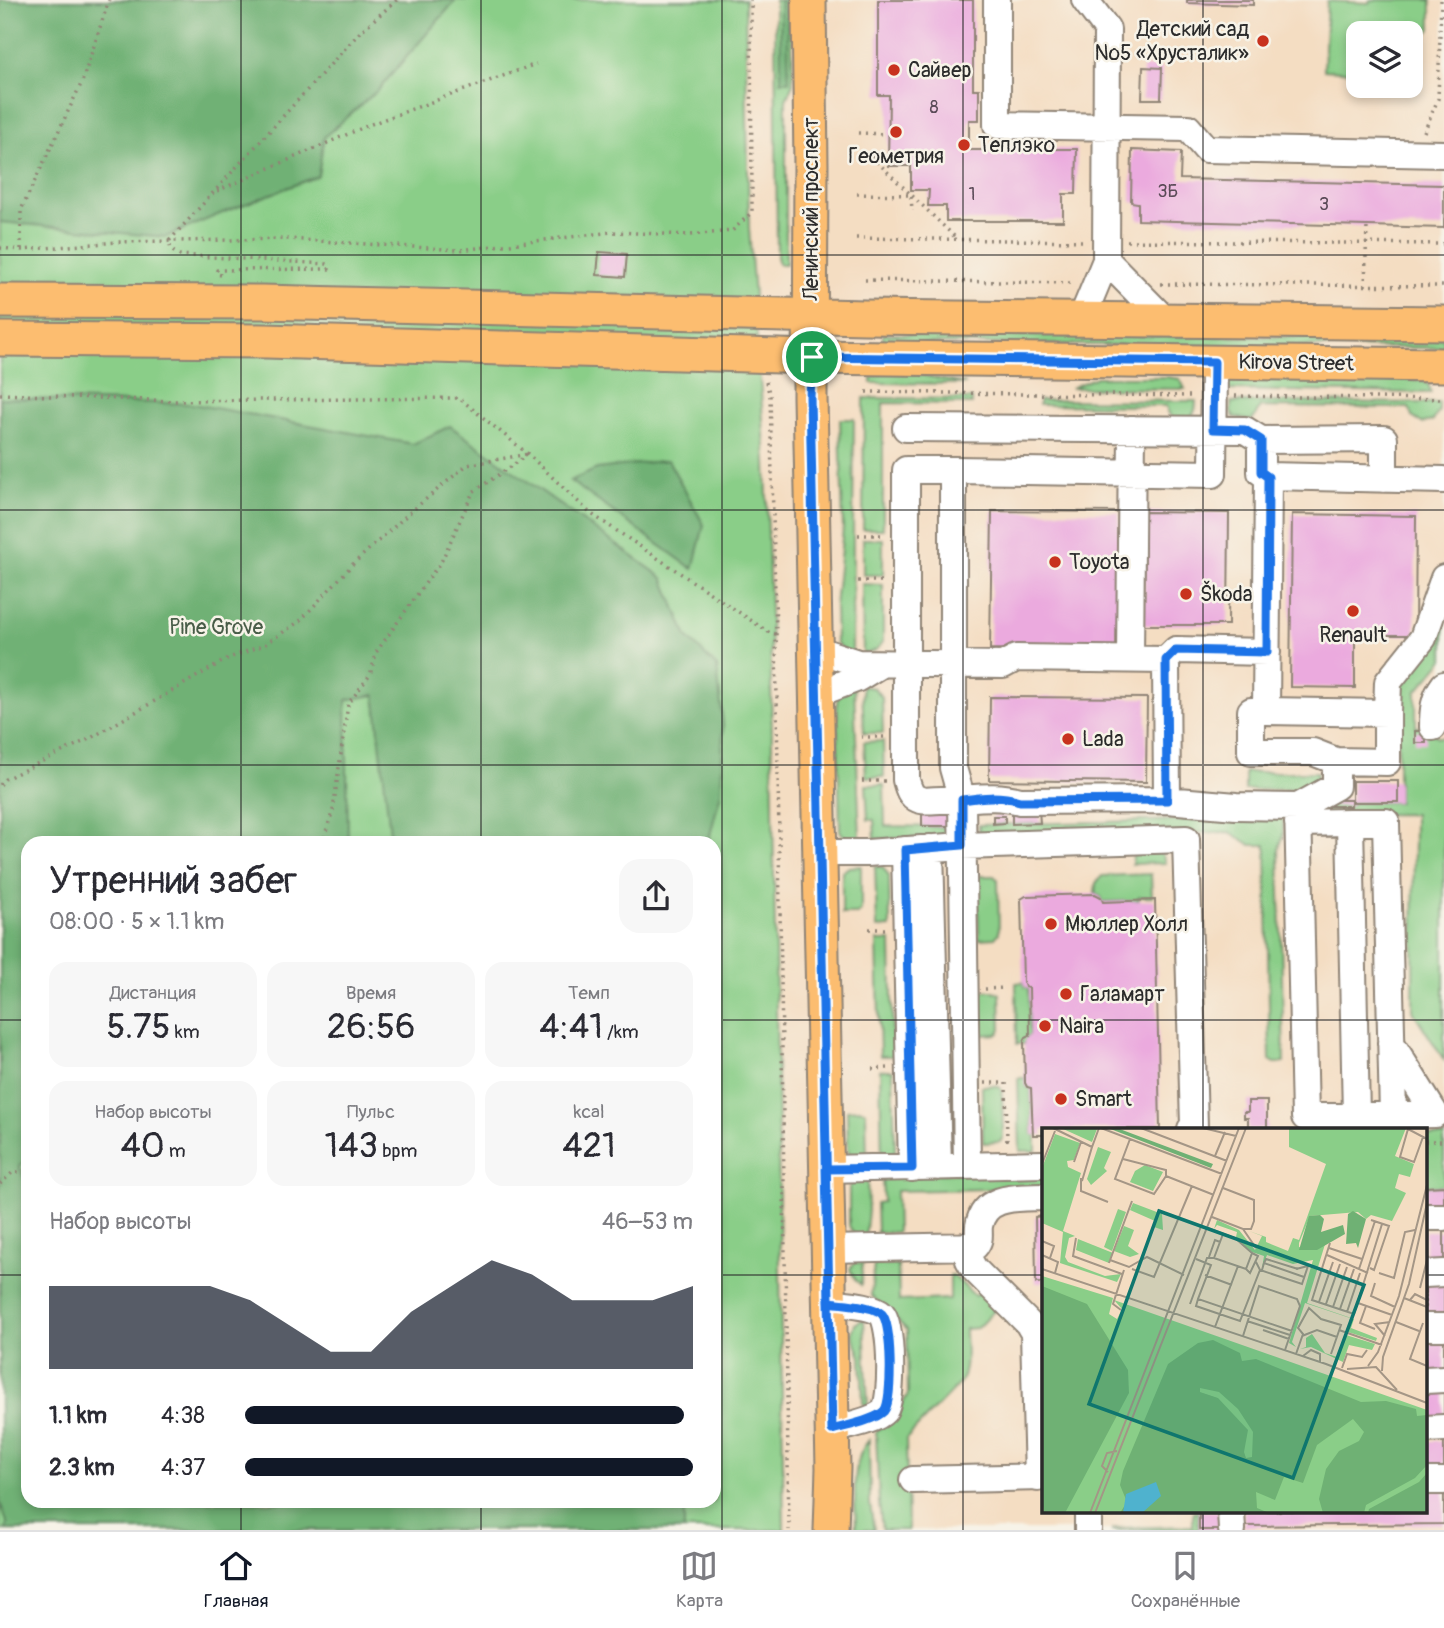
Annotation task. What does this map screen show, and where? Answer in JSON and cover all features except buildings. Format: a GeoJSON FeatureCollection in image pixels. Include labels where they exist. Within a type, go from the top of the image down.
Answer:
{"type":"FeatureCollection","features":[{"type":"Feature","properties":{"kind":"main road","name":"Ленинский проспект"},"geometry":{"type":"LineString","coordinates":[[809,0],[812,315],[810,397],[833,1468],[831,1530]]}},
{"type":"Feature","properties":{"kind":"main road","name":"Kirova Street"},"geometry":{"type":"LineString","coordinates":[[0,301],[276,302],[812,315],[1444,323]]}},
{"type":"Feature","properties":{"kind":"main road","name":"Kirova Street"},"geometry":{"type":"LineString","coordinates":[[0,339],[266,341],[812,357],[1444,365]]}},
{"type":"Feature","properties":{"kind":"main road","name":"Ленинский проспект"},"geometry":{"type":"LineString","coordinates":[[833,1468],[839,1530]]}},
{"type":"Feature","properties":{"kind":"lane"},"geometry":{"type":"LineString","coordinates":[[997,0],[997,125],[1188,128],[1206,149],[1444,154]]}},
{"type":"Feature","properties":{"kind":"lane"},"geometry":{"type":"LineString","coordinates":[[1082,318],[1106,250],[1107,29],[1085,0]]}},
{"type":"Feature","properties":{"kind":"lane"},"geometry":{"type":"LineString","coordinates":[[1106,250],[1164,320]]}},
{"type":"Feature","properties":{"kind":"lane"},"geometry":{"type":"LineString","coordinates":[[1214,362],[1213,474],[906,470],[906,582],[894,664],[906,780],[909,789],[918,799],[1004,797],[1020,801],[1167,800],[1236,806],[1350,822],[1386,822],[1393,1115]]}},
{"type":"Feature","properties":{"kind":"lane"},"geometry":{"type":"LineString","coordinates":[[906,428],[1213,429],[1245,430],[1261,440],[1384,439],[1384,478]]}},
{"type":"Feature","properties":{"kind":"lane"},"geometry":{"type":"LineString","coordinates":[[1093,429],[1093,472]]}},
{"type":"Feature","properties":{"kind":"lane"},"geometry":{"type":"LineString","coordinates":[[1130,659],[1132,429]]}},
{"type":"Feature","properties":{"kind":"lane"},"geometry":{"type":"LineString","coordinates":[[1261,440],[1261,472],[1268,477],[1444,480]]}},
{"type":"Feature","properties":{"kind":"lane"},"geometry":{"type":"LineString","coordinates":[[953,470],[953,768],[962,800],[967,1166]]}},
{"type":"Feature","properties":{"kind":"lane"},"geometry":{"type":"LineString","coordinates":[[1266,711],[1268,477]]}},
{"type":"Feature","properties":{"kind":"lane"},"geometry":{"type":"LineString","coordinates":[[1387,713],[1251,711],[1251,752],[1313,752],[1336,761],[1387,762],[1388,682],[1423,638],[1444,578]]}},
{"type":"Feature","properties":{"kind":"lane"},"geometry":{"type":"LineString","coordinates":[[815,649],[858,663],[1003,665],[1016,658],[1166,660]]}},
{"type":"Feature","properties":{"kind":"lane"},"geometry":{"type":"LineString","coordinates":[[1167,800],[1166,660],[1176,650],[1267,652]]}},
{"type":"Feature","properties":{"kind":"lane"},"geometry":{"type":"LineString","coordinates":[[816,694],[894,664]]}},
{"type":"Feature","properties":{"kind":"lane"},"geometry":{"type":"LineString","coordinates":[[1433,727],[1436,698],[1444,685]]}},
{"type":"Feature","properties":{"kind":"lane"},"geometry":{"type":"LineString","coordinates":[[1298,815],[1336,786],[1336,761]]}},
{"type":"Feature","properties":{"kind":"lane"},"geometry":{"type":"LineString","coordinates":[[1298,815],[1305,1117],[1435,1114],[1391,1043]]}},
{"type":"Feature","properties":{"kind":"lane"},"geometry":{"type":"LineString","coordinates":[[1350,822],[1356,1116]]}},
{"type":"Feature","properties":{"kind":"lane"},"geometry":{"type":"LineString","coordinates":[[819,853],[867,853],[962,845],[1186,839],[1192,1128]]}},
{"type":"Feature","properties":{"kind":"lane"},"geometry":{"type":"LineString","coordinates":[[918,849],[939,1167]]}},
{"type":"Feature","properties":{"kind":"lane"},"geometry":{"type":"LineString","coordinates":[[912,1168],[918,849]]}},
{"type":"Feature","properties":{"kind":"lane"},"geometry":{"type":"LineString","coordinates":[[826,1169],[1042,1164]]}},
{"type":"Feature","properties":{"kind":"lane"},"geometry":{"type":"LineString","coordinates":[[828,1249],[978,1244],[981,1220],[994,1203],[1006,1198],[1042,1197]]}},
{"type":"Feature","properties":{"kind":"lane"},"geometry":{"type":"LineString","coordinates":[[1426,1217],[1444,1217]]}},
{"type":"Feature","properties":{"kind":"lane"},"geometry":{"type":"LineString","coordinates":[[913,1480],[1041,1478],[1034,1333],[1028,1323],[974,1269],[964,1246]]}},
{"type":"Feature","properties":{"kind":"lane"},"geometry":{"type":"LineString","coordinates":[[1426,1273],[1444,1273]]}},
{"type":"Feature","properties":{"kind":"lane"},"geometry":{"type":"LineString","coordinates":[[829,1302],[875,1310],[883,1315],[889,1336],[889,1394],[883,1412],[832,1430]]}},
{"type":"Feature","properties":{"kind":"lane"},"geometry":{"type":"LineString","coordinates":[[1426,1327],[1444,1326]]}},
{"type":"Feature","properties":{"kind":"lane"},"geometry":{"type":"LineString","coordinates":[[1426,1380],[1444,1379]]}},
{"type":"Feature","properties":{"kind":"lane"},"geometry":{"type":"LineString","coordinates":[[1426,1429],[1444,1428]]}},
{"type":"Feature","properties":{"kind":"lane"},"geometry":{"type":"LineString","coordinates":[[1426,1481],[1444,1481]]}},
{"type":"Feature","properties":{"kind":"lane"},"geometry":{"type":"LineString","coordinates":[[1088,1512],[1088,1530]]}},
{"type":"Feature","properties":{"kind":"lane"},"geometry":{"type":"LineString","coordinates":[[1231,1512],[1231,1530]]}},
{"type":"Feature","properties":{"kind":"path"},"geometry":{"type":"LineString","coordinates":[[21,250],[21,210],[82,82],[109,0]]}},
{"type":"Feature","properties":{"kind":"path"},"geometry":{"type":"LineString","coordinates":[[169,240],[362,30],[397,0]]}},
{"type":"Feature","properties":{"kind":"path"},"geometry":{"type":"LineString","coordinates":[[0,248],[21,250],[169,240],[288,239],[460,250],[612,232],[690,235],[732,231],[752,212],[751,0]]}},
{"type":"Feature","properties":{"kind":"path"},"geometry":{"type":"LineString","coordinates":[[1415,154],[1438,99],[1441,0]]}},
{"type":"Feature","properties":{"kind":"path"},"geometry":{"type":"LineString","coordinates":[[215,192],[371,124],[536,64]]}},
{"type":"Feature","properties":{"kind":"path"},"geometry":{"type":"LineString","coordinates":[[858,133],[886,134]]}},
{"type":"Feature","properties":{"kind":"path"},"geometry":{"type":"LineString","coordinates":[[858,156],[886,157]]}},
{"type":"Feature","properties":{"kind":"path"},"geometry":{"type":"LineString","coordinates":[[872,157],[957,239]]}},
{"type":"Feature","properties":{"kind":"path"},"geometry":{"type":"LineString","coordinates":[[857,194],[911,195]]}},
{"type":"Feature","properties":{"kind":"path"},"geometry":{"type":"LineString","coordinates":[[911,195],[912,211]]}},
{"type":"Feature","properties":{"kind":"path"},"geometry":{"type":"LineString","coordinates":[[1365,286],[1367,226]]}},
{"type":"Feature","properties":{"kind":"path"},"geometry":{"type":"LineString","coordinates":[[856,238],[957,239],[1106,250],[1366,243],[1444,244]]}},
{"type":"Feature","properties":{"kind":"path"},"geometry":{"type":"LineString","coordinates":[[169,240],[171,250],[179,255],[327,264],[330,268],[217,270],[217,274],[230,275]]}},
{"type":"Feature","properties":{"kind":"path"},"geometry":{"type":"LineString","coordinates":[[764,355],[764,376],[770,396],[776,634],[789,1530]]}},
{"type":"Feature","properties":{"kind":"path"},"geometry":{"type":"LineString","coordinates":[[866,392],[1444,399]]}},
{"type":"Feature","properties":{"kind":"path"},"geometry":{"type":"LineString","coordinates":[[0,394],[172,401],[459,398],[528,454],[590,513],[770,633],[776,634]]}},
{"type":"Feature","properties":{"kind":"path"},"geometry":{"type":"LineString","coordinates":[[0,785],[5,779],[89,739],[229,658],[264,645],[300,621],[353,564],[467,465],[528,454]]}},
{"type":"Feature","properties":{"kind":"path"},"geometry":{"type":"LineString","coordinates":[[325,836],[333,810],[348,704],[370,675],[377,651],[442,561],[473,492],[528,454]]}},
{"type":"Feature","properties":{"kind":"path"},"geometry":{"type":"LineString","coordinates":[[858,535],[906,535]]}},
{"type":"Feature","properties":{"kind":"path"},"geometry":{"type":"LineString","coordinates":[[858,581],[906,582]]}},
{"type":"Feature","properties":{"kind":"path"},"geometry":{"type":"LineString","coordinates":[[861,737],[883,737]]}},
{"type":"Feature","properties":{"kind":"path"},"geometry":{"type":"LineString","coordinates":[[1006,1083],[1007,1165]]}},
{"type":"Feature","properties":{"kind":"path"},"geometry":{"type":"LineString","coordinates":[[1426,1141],[1444,1141]]}},
{"type":"Feature","properties":{"kind":"path"},"geometry":{"type":"LineString","coordinates":[[0,1184],[12,1173],[21,1171]]}},
{"type":"Feature","properties":{"kind":"green space"},"geometry":{"type":"Polygon","coordinates":[[[0,0],[745,0],[749,228],[766,461],[770,611],[784,1530],[0,1530],[0,0]]]}},
{"type":"Feature","properties":{"kind":"green space"},"geometry":{"type":"Polygon","coordinates":[[[0,0],[456,0],[378,90],[324,137],[318,176],[166,237],[0,222],[0,0]]]}},
{"type":"Feature","properties":{"kind":"green space"},"geometry":{"type":"Polygon","coordinates":[[[775,0],[791,0],[793,83],[786,100],[786,264],[779,264],[777,257],[775,0]]]}},
{"type":"Feature","properties":{"kind":"green space"},"geometry":{"type":"Polygon","coordinates":[[[780,0],[787,0],[789,81],[781,81],[780,0]]]}},
{"type":"Feature","properties":{"kind":"green space"},"geometry":{"type":"Polygon","coordinates":[[[1370,0],[1431,0],[1431,29],[1423,37],[1423,21],[1346,21],[1346,71],[1324,70],[1327,1],[1369,3],[1370,0]]]}},
{"type":"Feature","properties":{"kind":"green space"},"geometry":{"type":"Polygon","coordinates":[[[883,334],[1444,338],[1444,348],[883,343],[883,334]]]}},
{"type":"Feature","properties":{"kind":"green space"},"geometry":{"type":"Polygon","coordinates":[[[885,372],[905,372],[966,384],[871,383],[871,378],[885,372]]]}},
{"type":"Feature","properties":{"kind":"green space"},"geometry":{"type":"Polygon","coordinates":[[[1096,377],[1167,377],[1180,379],[1185,389],[1071,388],[1096,377]]]}},
{"type":"Feature","properties":{"kind":"green space"},"geometry":{"type":"Polygon","coordinates":[[[1240,377],[1421,380],[1428,384],[1431,393],[1223,390],[1228,381],[1240,377]]]}},
{"type":"Feature","properties":{"kind":"green space","name":"Pine Grove"},"geometry":{"type":"Polygon","coordinates":[[[0,398],[193,404],[413,444],[450,426],[663,578],[687,637],[717,667],[723,724],[721,792],[710,836],[389,836],[375,695],[346,700],[348,836],[21,836],[21,1508],[684,1508],[684,1530],[6,1530],[7,1522],[0,1503],[0,398]]]}},
{"type":"Feature","properties":{"kind":"green space"},"geometry":{"type":"Polygon","coordinates":[[[864,398],[972,399],[972,404],[883,403],[883,529],[863,529],[864,398]]]}},
{"type":"Feature","properties":{"kind":"green space"},"geometry":{"type":"Polygon","coordinates":[[[1039,400],[1196,401],[1195,411],[1190,418],[1173,418],[1166,406],[1039,405],[1039,400]]]}},
{"type":"Feature","properties":{"kind":"green space"},"geometry":{"type":"Polygon","coordinates":[[[1231,402],[1439,403],[1439,411],[1433,421],[1422,423],[1412,417],[1409,408],[1260,407],[1251,421],[1234,417],[1231,402]]]}},
{"type":"Feature","properties":{"kind":"green space"},"geometry":{"type":"Polygon","coordinates":[[[840,419],[854,419],[852,655],[836,642],[835,607],[843,528],[840,419]]]}},
{"type":"Feature","properties":{"kind":"green space"},"geometry":{"type":"Polygon","coordinates":[[[668,460],[704,525],[693,569],[570,481],[597,469],[668,460]]]}},
{"type":"Feature","properties":{"kind":"green space"},"geometry":{"type":"Polygon","coordinates":[[[863,539],[883,539],[883,575],[863,575],[863,539]]]}},
{"type":"Feature","properties":{"kind":"green space"},"geometry":{"type":"Polygon","coordinates":[[[862,584],[883,585],[883,642],[876,650],[863,655],[862,584]]]}},
{"type":"Feature","properties":{"kind":"green space"},"geometry":{"type":"Polygon","coordinates":[[[1444,624],[1444,659],[1416,692],[1416,727],[1425,727],[1438,737],[1444,737],[1444,1060],[1413,1011],[1414,814],[1317,815],[1317,806],[1351,806],[1352,800],[1398,802],[1398,688],[1444,624]]]}},
{"type":"Feature","properties":{"kind":"green space"},"geometry":{"type":"Polygon","coordinates":[[[854,686],[860,839],[848,838],[840,831],[837,700],[854,686]]]}},
{"type":"Feature","properties":{"kind":"green space"},"geometry":{"type":"Polygon","coordinates":[[[862,686],[874,688],[882,697],[883,733],[864,733],[862,686]]]}},
{"type":"Feature","properties":{"kind":"green space"},"geometry":{"type":"Polygon","coordinates":[[[883,741],[884,777],[866,777],[864,742],[883,741]]]}},
{"type":"Feature","properties":{"kind":"green space"},"geometry":{"type":"Polygon","coordinates":[[[1245,772],[1317,772],[1317,789],[1245,790],[1245,772]]]}},
{"type":"Feature","properties":{"kind":"green space"},"geometry":{"type":"Polygon","coordinates":[[[866,785],[884,785],[885,826],[950,827],[950,837],[875,839],[874,820],[868,820],[866,785]]]}},
{"type":"Feature","properties":{"kind":"green space"},"geometry":{"type":"Polygon","coordinates":[[[1237,811],[1283,818],[1283,836],[1279,849],[1284,1063],[1270,1060],[1266,845],[1251,845],[1230,832],[979,837],[979,825],[1230,819],[1237,811]]]}},
{"type":"Feature","properties":{"kind":"green space"},"geometry":{"type":"Polygon","coordinates":[[[1138,850],[1159,850],[1165,863],[1132,864],[1133,856],[1138,850]]]}},
{"type":"Feature","properties":{"kind":"green space"},"geometry":{"type":"Polygon","coordinates":[[[861,866],[861,911],[857,914],[842,914],[842,872],[849,867],[861,866]]]}},
{"type":"Feature","properties":{"kind":"green space"},"geometry":{"type":"Polygon","coordinates":[[[875,866],[883,867],[889,876],[890,927],[877,928],[875,866]]]}},
{"type":"Feature","properties":{"kind":"green space"},"geometry":{"type":"Polygon","coordinates":[[[1151,874],[1152,897],[1139,897],[1138,901],[1103,902],[1101,897],[1095,894],[1096,883],[1102,876],[1151,874]]]}},
{"type":"Feature","properties":{"kind":"green space"},"geometry":{"type":"Polygon","coordinates":[[[977,876],[994,876],[998,880],[999,933],[995,938],[979,939],[977,876]]]}},
{"type":"Feature","properties":{"kind":"green space"},"geometry":{"type":"Polygon","coordinates":[[[877,941],[891,941],[893,1056],[880,1056],[877,941]]]}},
{"type":"Feature","properties":{"kind":"green space"},"geometry":{"type":"Polygon","coordinates":[[[1023,982],[1025,987],[1029,988],[1030,1035],[1026,1037],[1024,1044],[1017,1044],[1016,983],[1023,982]]]}},
{"type":"Feature","properties":{"kind":"green space"},"geometry":{"type":"Polygon","coordinates":[[[980,991],[1000,994],[1001,1029],[998,1034],[981,1035],[980,991]]]}},
{"type":"Feature","properties":{"kind":"green space"},"geometry":{"type":"Polygon","coordinates":[[[880,1070],[893,1070],[895,1151],[882,1162],[880,1070]]]}},
{"type":"Feature","properties":{"kind":"green space"},"geometry":{"type":"Polygon","coordinates":[[[1018,1078],[1025,1078],[1027,1087],[1031,1088],[1036,1151],[1020,1151],[1018,1078]]]}},
{"type":"Feature","properties":{"kind":"green space"},"geometry":{"type":"Polygon","coordinates":[[[982,1086],[996,1086],[1002,1091],[1003,1137],[1000,1142],[983,1143],[982,1086]]]}},
{"type":"Feature","properties":{"kind":"green space"},"geometry":{"type":"Polygon","coordinates":[[[861,1109],[866,1112],[867,1163],[852,1158],[848,1150],[847,1110],[861,1109]]]}},
{"type":"Feature","properties":{"kind":"green space"},"geometry":{"type":"Polygon","coordinates":[[[1426,1136],[1444,1136],[1444,1186],[1426,1187],[1426,1136]]]}},
{"type":"Feature","properties":{"kind":"green space"},"geometry":{"type":"Polygon","coordinates":[[[1042,1171],[1042,1188],[896,1191],[897,1232],[877,1233],[876,1203],[883,1202],[882,1175],[1042,1171]]]}},
{"type":"Feature","properties":{"kind":"green space"},"geometry":{"type":"Polygon","coordinates":[[[867,1175],[868,1211],[865,1238],[855,1234],[849,1225],[849,1188],[853,1180],[867,1175]]]}},
{"type":"Feature","properties":{"kind":"green space"},"geometry":{"type":"Polygon","coordinates":[[[863,1258],[861,1285],[855,1280],[850,1269],[856,1260],[863,1258]]]}},
{"type":"Feature","properties":{"kind":"green space"},"geometry":{"type":"Polygon","coordinates":[[[874,1265],[898,1265],[899,1301],[950,1299],[950,1275],[953,1275],[975,1296],[981,1290],[998,1307],[977,1328],[965,1329],[965,1365],[959,1384],[906,1439],[908,1530],[882,1530],[876,1432],[902,1405],[908,1394],[907,1330],[871,1295],[874,1265]]]}},
{"type":"Feature","properties":{"kind":"green space"},"geometry":{"type":"Polygon","coordinates":[[[864,1319],[868,1409],[863,1403],[861,1357],[852,1333],[855,1324],[864,1319]]]}},
{"type":"Feature","properties":{"kind":"green space"},"geometry":{"type":"Polygon","coordinates":[[[869,1440],[870,1504],[874,1530],[856,1530],[856,1471],[869,1440]]]}},
{"type":"Feature","properties":{"kind":"green space"},"geometry":{"type":"Polygon","coordinates":[[[1193,1512],[1198,1512],[1199,1530],[1111,1530],[1118,1528],[1193,1526],[1193,1512]]]}},
{"type":"Feature","properties":{"kind":"place","name":"Детский сад №5 «Хрусталик»"},"geometry":{"type":"Point","coordinates":[1263,41]}},
{"type":"Feature","properties":{"kind":"place","name":"Сайвер"},"geometry":{"type":"Point","coordinates":[894,70]}},
{"type":"Feature","properties":{"kind":"place","name":"Геометрия"},"geometry":{"type":"Point","coordinates":[896,132]}},
{"type":"Feature","properties":{"kind":"place","name":"Теплэко"},"geometry":{"type":"Point","coordinates":[964,145]}},
{"type":"Feature","properties":{"kind":"place","name":"Toyota"},"geometry":{"type":"Point","coordinates":[1055,562]}},
{"type":"Feature","properties":{"kind":"place","name":"Škoda"},"geometry":{"type":"Point","coordinates":[1186,594]}},
{"type":"Feature","properties":{"kind":"place","name":"Renault"},"geometry":{"type":"Point","coordinates":[1353,611]}},
{"type":"Feature","properties":{"kind":"place","name":"Lada"},"geometry":{"type":"Point","coordinates":[1068,739]}},
{"type":"Feature","properties":{"kind":"place","name":"Мюллер Холл"},"geometry":{"type":"Point","coordinates":[1051,924]}},
{"type":"Feature","properties":{"kind":"place","name":"Галамарт"},"geometry":{"type":"Point","coordinates":[1066,994]}},
{"type":"Feature","properties":{"kind":"place","name":"Naira"},"geometry":{"type":"Point","coordinates":[1045,1026]}},
{"type":"Feature","properties":{"kind":"place","name":"Smart"},"geometry":{"type":"Point","coordinates":[1061,1099]}},
{"type":"Feature","properties":{"kind":"route"},"geometry":{"type":"LineString","coordinates":[[812,357],[810,397],[824,1098],[829,1302],[875,1310],[883,1315],[889,1336],[889,1394],[883,1412],[832,1430],[829,1302],[826,1169],[912,1168],[905,850],[962,845],[962,800],[988,797],[1020,801],[1167,800],[1166,660],[1176,650],[1267,652],[1268,477],[1261,472],[1261,440],[1245,430],[1213,429],[1214,362],[812,357]]}}]}
